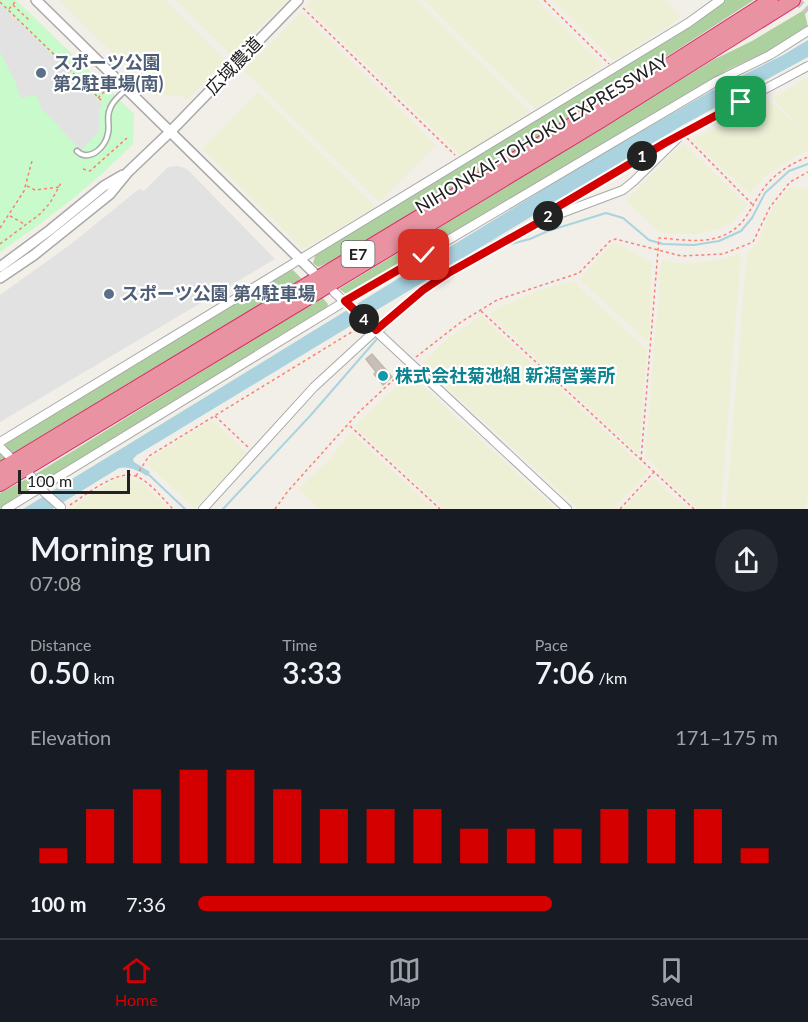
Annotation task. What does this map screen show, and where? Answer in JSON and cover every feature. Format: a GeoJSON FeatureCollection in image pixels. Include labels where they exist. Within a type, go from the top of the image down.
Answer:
{"type":"FeatureCollection","features":[{"type":"Feature","properties":{"kind":"highway"},"geometry":{"type":"LineString","coordinates":[[716,43],[764,0]]}},
{"type":"Feature","properties":{"kind":"highway","name":"NIHONKAI-TOHOKU EXPRESSWAY"},"geometry":{"type":"LineString","coordinates":[[0,484],[716,43],[771,0]]}},
{"type":"Feature","properties":{"kind":"highway","name":"NIHONKAI-TOHOKU EXPRESSWAY"},"geometry":{"type":"LineString","coordinates":[[0,470],[716,43],[793,0]]}},
{"type":"Feature","properties":{"kind":"highway"},"geometry":{"type":"LineString","coordinates":[[716,43],[801,0]]}},
{"type":"Feature","properties":{"kind":"street"},"geometry":{"type":"LineString","coordinates":[[36,0],[313,272]]}},
{"type":"Feature","properties":{"kind":"street"},"geometry":{"type":"LineString","coordinates":[[0,441],[462,162],[688,23],[720,0]]}},
{"type":"Feature","properties":{"kind":"street","name":"広域農道"},"geometry":{"type":"LineString","coordinates":[[128,172],[297,1]]}},
{"type":"Feature","properties":{"kind":"street"},"geometry":{"type":"LineString","coordinates":[[6,509],[43,490],[346,302],[717,81],[770,55],[808,31]]}},
{"type":"Feature","properties":{"kind":"street"},"geometry":{"type":"LineString","coordinates":[[203,509],[314,387],[379,333],[423,290],[450,272],[543,220],[623,190],[683,133],[808,66]]}},
{"type":"Feature","properties":{"kind":"street"},"geometry":{"type":"LineString","coordinates":[[0,267],[104,186],[128,172]]}},
{"type":"Feature","properties":{"kind":"street"},"geometry":{"type":"LineString","coordinates":[[0,278],[88,213],[110,194],[128,172]]}},
{"type":"Feature","properties":{"kind":"street"},"geometry":{"type":"LineString","coordinates":[[334,292],[567,509]]}},
{"type":"Feature","properties":{"kind":"street"},"geometry":{"type":"LineString","coordinates":[[0,447],[9,456]]}},
{"type":"Feature","properties":{"kind":"street"},"geometry":{"type":"LineString","coordinates":[[30,475],[62,508]]}},
{"type":"Feature","properties":{"kind":"lane"},"geometry":{"type":"LineString","coordinates":[[77,151],[87,156],[93,154],[105,141],[108,134],[110,108],[126,90]]}},
{"type":"Feature","properties":{"kind":"path"},"geometry":{"type":"LineString","coordinates":[[544,0],[613,69]]}},
{"type":"Feature","properties":{"kind":"path"},"geometry":{"type":"LineString","coordinates":[[9,10],[16,1]]}},
{"type":"Feature","properties":{"kind":"path"},"geometry":{"type":"LineString","coordinates":[[297,1],[462,162]]}},
{"type":"Feature","properties":{"kind":"path"},"geometry":{"type":"LineString","coordinates":[[0,2],[102,101]]}},
{"type":"Feature","properties":{"kind":"path"},"geometry":{"type":"LineString","coordinates":[[13,5],[29,20]]}},
{"type":"Feature","properties":{"kind":"path"},"geometry":{"type":"LineString","coordinates":[[98,98],[106,90]]}},
{"type":"Feature","properties":{"kind":"path"},"geometry":{"type":"LineString","coordinates":[[683,133],[690,143],[753,206]]}},
{"type":"Feature","properties":{"kind":"path"},"geometry":{"type":"LineString","coordinates":[[83,170],[90,171],[127,138]]}},
{"type":"Feature","properties":{"kind":"path"},"geometry":{"type":"LineString","coordinates":[[543,220],[554,209],[655,149]]}},
{"type":"Feature","properties":{"kind":"path"},"geometry":{"type":"LineString","coordinates":[[641,460],[659,238],[694,241],[714,239],[730,233],[743,224],[772,179],[796,162],[808,157]]}},
{"type":"Feature","properties":{"kind":"path"},"geometry":{"type":"LineString","coordinates":[[0,228],[26,185],[32,161]]}},
{"type":"Feature","properties":{"kind":"path"},"geometry":{"type":"LineString","coordinates":[[275,509],[288,491],[359,412],[426,349],[480,310],[508,295],[579,273],[610,241],[616,239],[681,256],[723,254],[753,242],[770,207],[790,182],[808,172]]}},
{"type":"Feature","properties":{"kind":"path"},"geometry":{"type":"LineString","coordinates":[[0,244],[40,214],[50,203],[61,183]]}},
{"type":"Feature","properties":{"kind":"path"},"geometry":{"type":"LineString","coordinates":[[26,185],[35,190],[59,186]]}},
{"type":"Feature","properties":{"kind":"path"},"geometry":{"type":"LineString","coordinates":[[9,216],[26,225]]}},
{"type":"Feature","properties":{"kind":"path"},"geometry":{"type":"LineString","coordinates":[[480,310],[694,509]]}},
{"type":"Feature","properties":{"kind":"path"},"geometry":{"type":"LineString","coordinates":[[137,475],[149,456],[355,330],[357,325]]}},
{"type":"Feature","properties":{"kind":"path"},"geometry":{"type":"LineString","coordinates":[[215,415],[254,453]]}},
{"type":"Feature","properties":{"kind":"path"},"geometry":{"type":"LineString","coordinates":[[349,425],[440,509]]}},
{"type":"Feature","properties":{"kind":"path"},"geometry":{"type":"LineString","coordinates":[[620,509],[654,472]]}},
{"type":"Feature","properties":{"kind":"path"},"geometry":{"type":"LineString","coordinates":[[62,508],[116,477],[130,474],[137,475],[150,485],[173,509]]}},
{"type":"Feature","properties":{"kind":"green space"},"geometry":{"type":"Polygon","coordinates":[[[0,0],[16,0],[134,114],[133,144],[69,201],[0,252],[0,0]]]}},
{"type":"Feature","properties":{"kind":"green space"},"geometry":{"type":"Polygon","coordinates":[[[59,0],[165,0],[226,61],[186,101],[181,95],[156,96],[59,0]]]}},
{"type":"Feature","properties":{"kind":"green space"},"geometry":{"type":"Polygon","coordinates":[[[175,0],[288,0],[231,55],[175,0]]]}},
{"type":"Feature","properties":{"kind":"green space"},"geometry":{"type":"Polygon","coordinates":[[[312,0],[417,0],[530,112],[461,156],[306,6],[312,0]]]}},
{"type":"Feature","properties":{"kind":"green space"},"geometry":{"type":"Polygon","coordinates":[[[424,0],[537,0],[603,66],[535,109],[424,0]]]}},
{"type":"Feature","properties":{"kind":"green space"},"geometry":{"type":"Polygon","coordinates":[[[553,0],[665,0],[681,16],[671,25],[614,60],[553,0]]]}},
{"type":"Feature","properties":{"kind":"green space"},"geometry":{"type":"Polygon","coordinates":[[[723,0],[754,0],[617,89],[333,261],[318,267],[313,263],[316,253],[529,125],[723,0]]]}},
{"type":"Feature","properties":{"kind":"green space"},"geometry":{"type":"Polygon","coordinates":[[[804,10],[808,27],[772,49],[727,70],[349,296],[339,289],[713,60],[752,41],[804,10]]]}},
{"type":"Feature","properties":{"kind":"green space"},"geometry":{"type":"Polygon","coordinates":[[[301,12],[436,145],[379,202],[244,71],[301,12]]]}},
{"type":"Feature","properties":{"kind":"green space"},"geometry":{"type":"Polygon","coordinates":[[[808,77],[808,151],[799,154],[764,177],[750,194],[692,140],[768,100],[796,124],[773,98],[808,77]]]}},
{"type":"Feature","properties":{"kind":"green space"},"geometry":{"type":"Polygon","coordinates":[[[258,92],[376,207],[303,249],[202,149],[258,92]]]}},
{"type":"Feature","properties":{"kind":"green space"},"geometry":{"type":"Polygon","coordinates":[[[683,143],[747,205],[733,222],[722,228],[696,234],[666,234],[657,230],[626,201],[683,143]]]}},
{"type":"Feature","properties":{"kind":"green space"},"geometry":{"type":"Polygon","coordinates":[[[790,188],[808,189],[808,486],[806,509],[726,509],[747,252],[757,244],[771,210],[790,188]]]}},
{"type":"Feature","properties":{"kind":"green space"},"geometry":{"type":"Polygon","coordinates":[[[617,243],[652,263],[649,343],[579,279],[611,245],[617,243]]]}},
{"type":"Feature","properties":{"kind":"green space"},"geometry":{"type":"Polygon","coordinates":[[[741,253],[721,509],[698,509],[658,472],[659,470],[645,456],[661,263],[662,259],[678,263],[701,262],[727,258],[741,253]]]}},
{"type":"Feature","properties":{"kind":"green space"},"geometry":{"type":"Polygon","coordinates":[[[293,270],[301,278],[297,282],[0,462],[0,450],[6,447],[4,436],[282,274],[293,270]]]}},
{"type":"Feature","properties":{"kind":"green space"},"geometry":{"type":"Polygon","coordinates":[[[573,281],[647,350],[639,455],[489,314],[539,290],[573,281]]]}},
{"type":"Feature","properties":{"kind":"green space"},"geometry":{"type":"Polygon","coordinates":[[[322,297],[328,304],[325,312],[53,479],[42,482],[34,475],[322,297]]]}},
{"type":"Feature","properties":{"kind":"green space"},"geometry":{"type":"Polygon","coordinates":[[[481,316],[649,472],[614,509],[579,509],[421,364],[446,340],[481,316]]]}},
{"type":"Feature","properties":{"kind":"green space"},"geometry":{"type":"Polygon","coordinates":[[[410,374],[555,509],[444,509],[354,426],[410,374]]]}},
{"type":"Feature","properties":{"kind":"green space"},"geometry":{"type":"Polygon","coordinates":[[[212,420],[248,454],[195,509],[147,464],[151,458],[212,420]]]}},
{"type":"Feature","properties":{"kind":"green space"},"geometry":{"type":"Polygon","coordinates":[[[351,433],[434,509],[320,509],[298,489],[330,459],[351,433]]]}},
{"type":"Feature","properties":{"kind":"green space"},"geometry":{"type":"Polygon","coordinates":[[[122,477],[143,483],[169,509],[69,509],[116,479],[122,477]]]}},
{"type":"Feature","properties":{"kind":"green space"},"geometry":{"type":"Polygon","coordinates":[[[28,478],[31,484],[30,492],[0,509],[0,493],[28,478]]]}},
{"type":"Feature","properties":{"kind":"green space"},"geometry":{"type":"Polygon","coordinates":[[[653,478],[687,509],[623,509],[653,478]]]}},
{"type":"Feature","properties":{"kind":"shaded area","name":"スポーツ公園 第2駐車場(南)"},"geometry":{"type":"Polygon","coordinates":[[[0,4],[103,105],[99,109],[99,132],[81,150],[41,108],[37,95],[21,98],[0,52],[0,4]]]}},
{"type":"Feature","properties":{"kind":"shaded area","name":"スポーツ公園 第4駐車場"},"geometry":{"type":"Polygon","coordinates":[[[178,166],[187,169],[275,259],[0,422],[0,295],[71,244],[139,189],[144,191],[168,167],[178,166]]]}},
{"type":"Feature","properties":{"kind":"water"},"geometry":{"type":"Polygon","coordinates":[[[808,40],[808,57],[683,125],[137,455],[133,459],[134,462],[150,472],[147,476],[133,469],[119,468],[52,509],[23,509],[593,159],[713,90],[808,40]]]}},
{"type":"Feature","properties":{"kind":"building"},"geometry":{"type":"Polygon","coordinates":[[[372,354],[392,377],[383,385],[366,359],[372,354]]]}},
{"type":"Feature","properties":{"kind":"waterway"},"geometry":{"type":"LineString","coordinates":[[223,509],[310,416],[389,325],[427,293],[472,264],[507,245],[606,213],[623,218],[649,240],[663,244],[694,245],[719,241],[741,231],[752,218],[765,193],[789,171],[808,164]]}},
{"type":"Feature","properties":{"kind":"waterway"},"geometry":{"type":"LineString","coordinates":[[148,474],[185,509]]}},
{"type":"Feature","properties":{"kind":"tunnel"},"geometry":{"type":"LineString","coordinates":[[796,0],[808,11]]}},
{"type":"Feature","properties":{"kind":"place","name":"スポーツ公園 第2駐車場(南)"},"geometry":{"type":"Point","coordinates":[41,73]}},
{"type":"Feature","properties":{"kind":"place","name":"スポーツ公園 第4駐車場"},"geometry":{"type":"Point","coordinates":[109,294]}},
{"type":"Feature","properties":{"kind":"place","name":"株式会社菊池組 新潟営業所"},"geometry":{"type":"Point","coordinates":[383,376]}},
{"type":"Feature","properties":{"kind":"route"},"geometry":{"type":"LineString","coordinates":[[424,255],[345,301],[376,330],[423,290],[450,272],[543,220],[554,209],[665,143],[741,102]]}}]}
